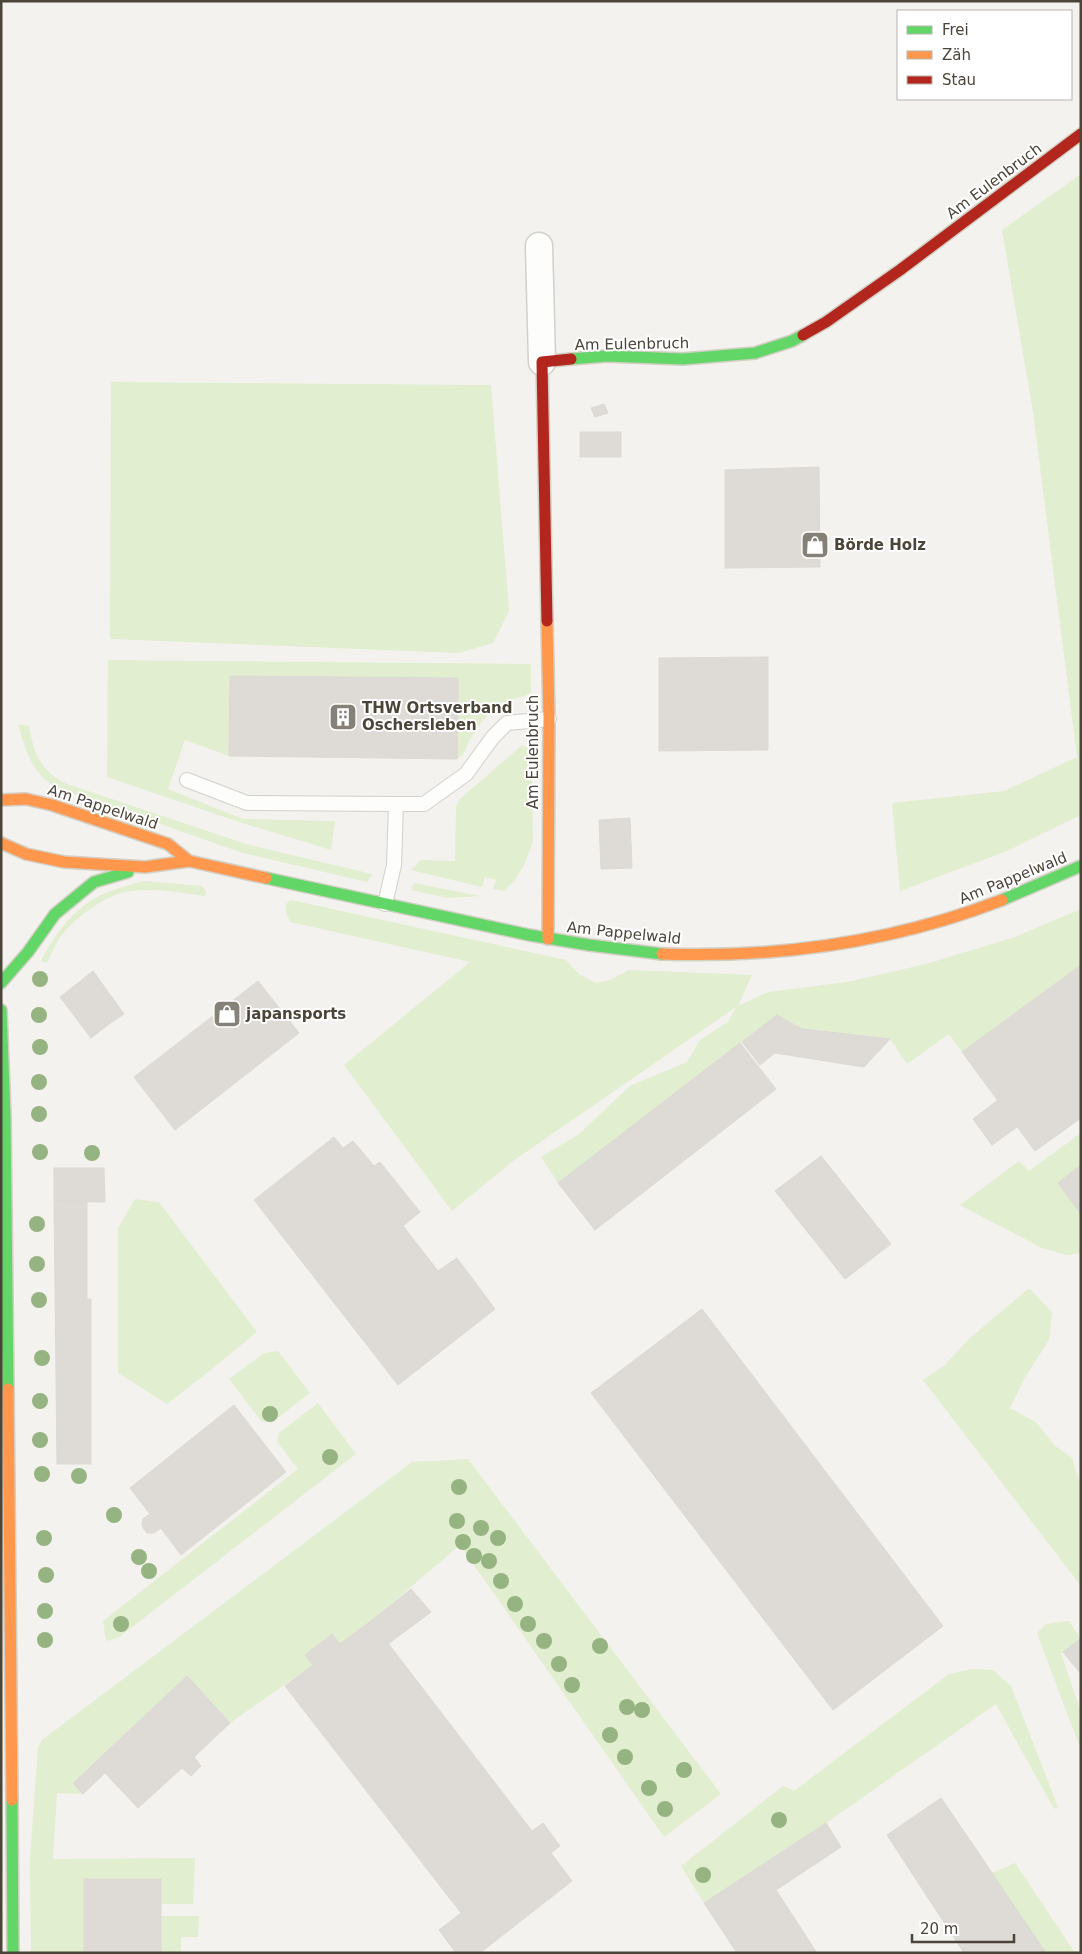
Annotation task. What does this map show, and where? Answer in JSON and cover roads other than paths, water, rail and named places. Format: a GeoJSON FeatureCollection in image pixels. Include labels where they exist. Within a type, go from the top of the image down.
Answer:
{"type":"FeatureCollection","features":[{"type":"Feature","properties":{"kind":"street","name":"Am Eulenbruch"},"geometry":{"type":"LineString","coordinates":[[548,939],[549,720],[542,362],[607,356],[683,359],[755,353],[792,341],[826,322],[900,270],[1081,134]]}},
{"type":"Feature","properties":{"kind":"street"},"geometry":{"type":"LineString","coordinates":[[539,246],[542,362]]}},
{"type":"Feature","properties":{"kind":"street","name":"Am Pappelwald"},"geometry":{"type":"LineString","coordinates":[[1,800],[26,799],[52,805],[168,844],[189,861]]}},
{"type":"Feature","properties":{"kind":"street","name":"Am Pappelwald"},"geometry":{"type":"LineString","coordinates":[[1,843],[26,854],[64,862],[145,867],[189,861],[548,939],[660,954],[724,955],[775,952],[872,939],[965,914],[1032,889],[1081,866]]}},
{"type":"Feature","properties":{"kind":"street"},"geometry":{"type":"LineString","coordinates":[[1,983],[28,952],[56,914],[76,896],[94,882],[145,867]]}},
{"type":"Feature","properties":{"kind":"street"},"geometry":{"type":"LineString","coordinates":[[1,1010],[13,1953]]}},
{"type":"Feature","properties":{"kind":"lane"},"geometry":{"type":"LineString","coordinates":[[188,780],[247,803],[424,804],[466,774],[493,737],[507,723],[549,720]]}},
{"type":"Feature","properties":{"kind":"lane"},"geometry":{"type":"LineString","coordinates":[[386,904],[394,866],[396,804]]}},
{"type":"Feature","properties":{"kind":"place","name":"Börde Holz"},"geometry":{"type":"Point","coordinates":[815,545]}},
{"type":"Feature","properties":{"kind":"place","name":"THW Ortsverband Oschersleben"},"geometry":{"type":"Point","coordinates":[343,717]}},
{"type":"Feature","properties":{"kind":"place","name":"japansports"},"geometry":{"type":"Point","coordinates":[227,1014]}}]}
